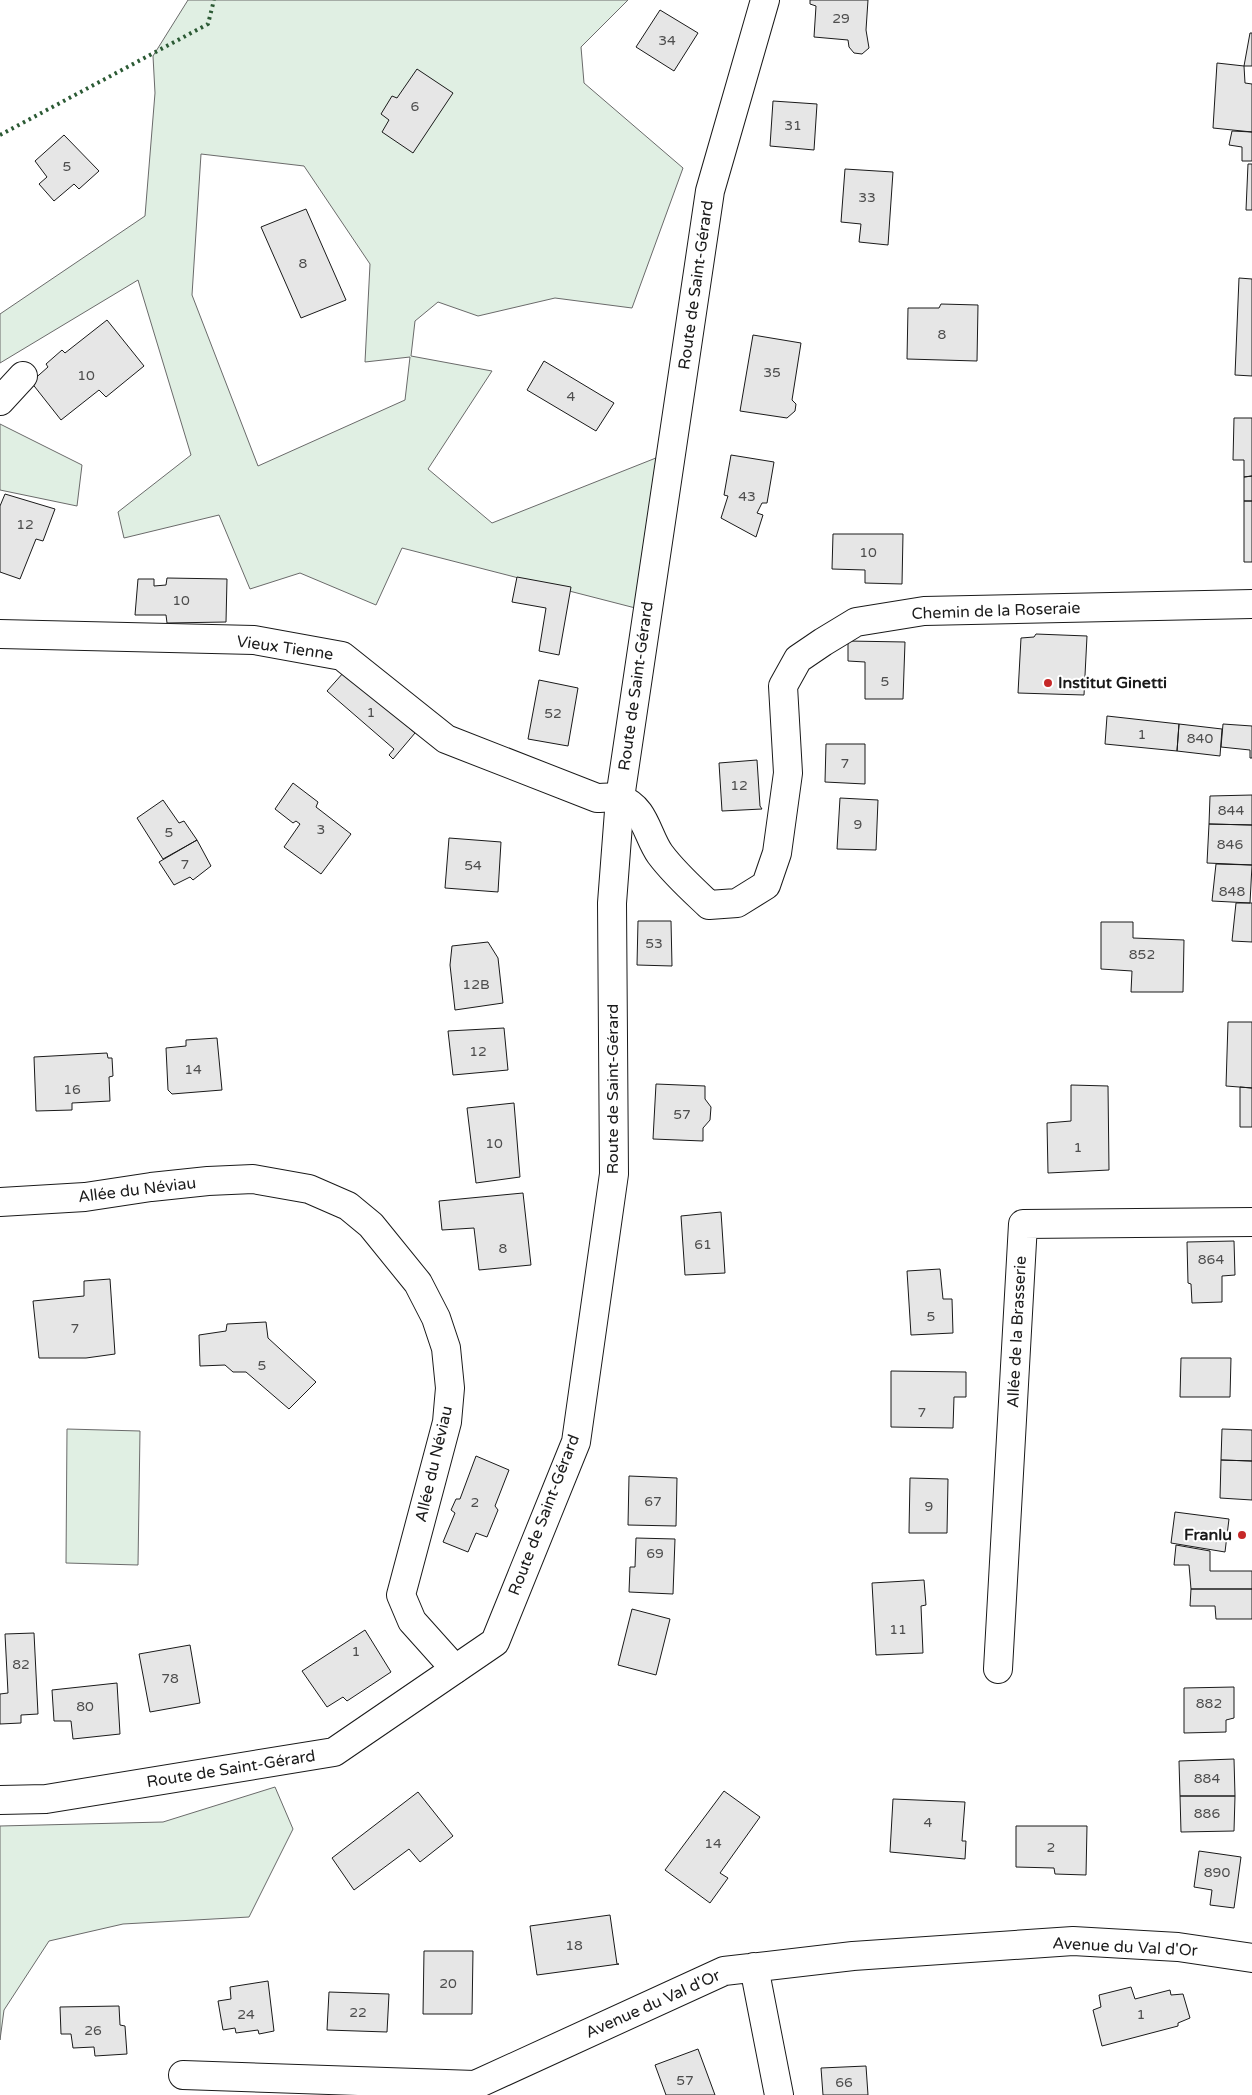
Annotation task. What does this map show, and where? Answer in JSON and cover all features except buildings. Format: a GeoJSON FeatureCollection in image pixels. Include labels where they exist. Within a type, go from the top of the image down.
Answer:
{"type":"FeatureCollection","features":[{"type":"Feature","properties":{"kind":"street","name":"Route de Saint-Gérard"},"geometry":{"type":"LineString","coordinates":[[0,1800],[46,1799],[334,1752],[495,1642],[576,1442],[614,1174],[612,903],[620,798],[710,191],[765,0]]}},
{"type":"Feature","properties":{"kind":"street"},"geometry":{"type":"LineString","coordinates":[[0,400],[23,376]]}},
{"type":"Feature","properties":{"kind":"street","name":"Chemin de la Roseraie"},"geometry":{"type":"LineString","coordinates":[[620,798],[634,808],[648,828],[659,852],[676,873],[709,904],[737,904],[766,885],[777,853],[788,773],[783,686],[798,659],[856,622],[924,611],[1252,604]]}},
{"type":"Feature","properties":{"kind":"street","name":"Vieux Tienne"},"geometry":{"type":"LineString","coordinates":[[0,634],[254,640],[342,656],[446,740],[597,798],[620,798]]}},
{"type":"Feature","properties":{"kind":"street","name":"Allée du Néviau"},"geometry":{"type":"LineString","coordinates":[[0,1202],[85,1197],[208,1180],[253,1178],[309,1189],[348,1206],[371,1225],[418,1283],[436,1318],[446,1348],[450,1388],[447,1422],[402,1594],[412,1621],[455,1669]]}},
{"type":"Feature","properties":{"kind":"street","name":"Allée de la Brasserie"},"geometry":{"type":"LineString","coordinates":[[998,1669],[1023,1224],[1252,1222]]}},
{"type":"Feature","properties":{"kind":"street","name":"Avenue du Val d'Or"},"geometry":{"type":"LineString","coordinates":[[183,2075],[475,2085],[724,1971],[853,1956],[1073,1941],[1178,1947],[1252,1958]]}},
{"type":"Feature","properties":{"kind":"street"},"geometry":{"type":"LineString","coordinates":[[754,1967],[779,2095]]}},
{"type":"Feature","properties":{"kind":"green space"},"geometry":{"type":"Polygon","coordinates":[[[188,0],[628,0],[581,47],[584,83],[683,168],[632,308],[555,298],[478,316],[438,302],[415,321],[411,356],[492,371],[428,469],[492,523],[671,452],[647,611],[402,548],[376,605],[300,573],[250,589],[219,515],[124,538],[118,512],[191,455],[138,280],[0,363],[0,314],[145,216],[155,93],[153,56],[188,0]],[[201,154],[192,295],[258,466],[405,400],[410,357],[365,362],[370,264],[304,166],[201,154]]]}},
{"type":"Feature","properties":{"kind":"green space"},"geometry":{"type":"Polygon","coordinates":[[[0,424],[82,465],[77,506],[0,490],[0,424]]]}},
{"type":"Feature","properties":{"kind":"green space"},"geometry":{"type":"Polygon","coordinates":[[[67,1429],[140,1431],[138,1565],[66,1563],[67,1429]]]}},
{"type":"Feature","properties":{"kind":"green space"},"geometry":{"type":"Polygon","coordinates":[[[275,1787],[293,1829],[249,1917],[123,1924],[49,1941],[4,2010],[0,2040],[0,1826],[163,1822],[275,1787]]]}},
{"type":"Feature","properties":{"kind":"hedge"},"geometry":{"type":"LineString","coordinates":[[0,135],[208,24],[214,0]]}},
{"type":"Feature","properties":{"kind":"place","name":"Institut Ginetti"},"geometry":{"type":"Point","coordinates":[1048,683]}},
{"type":"Feature","properties":{"kind":"place","name":"Franlu"},"geometry":{"type":"Point","coordinates":[1242,1535]}}]}
